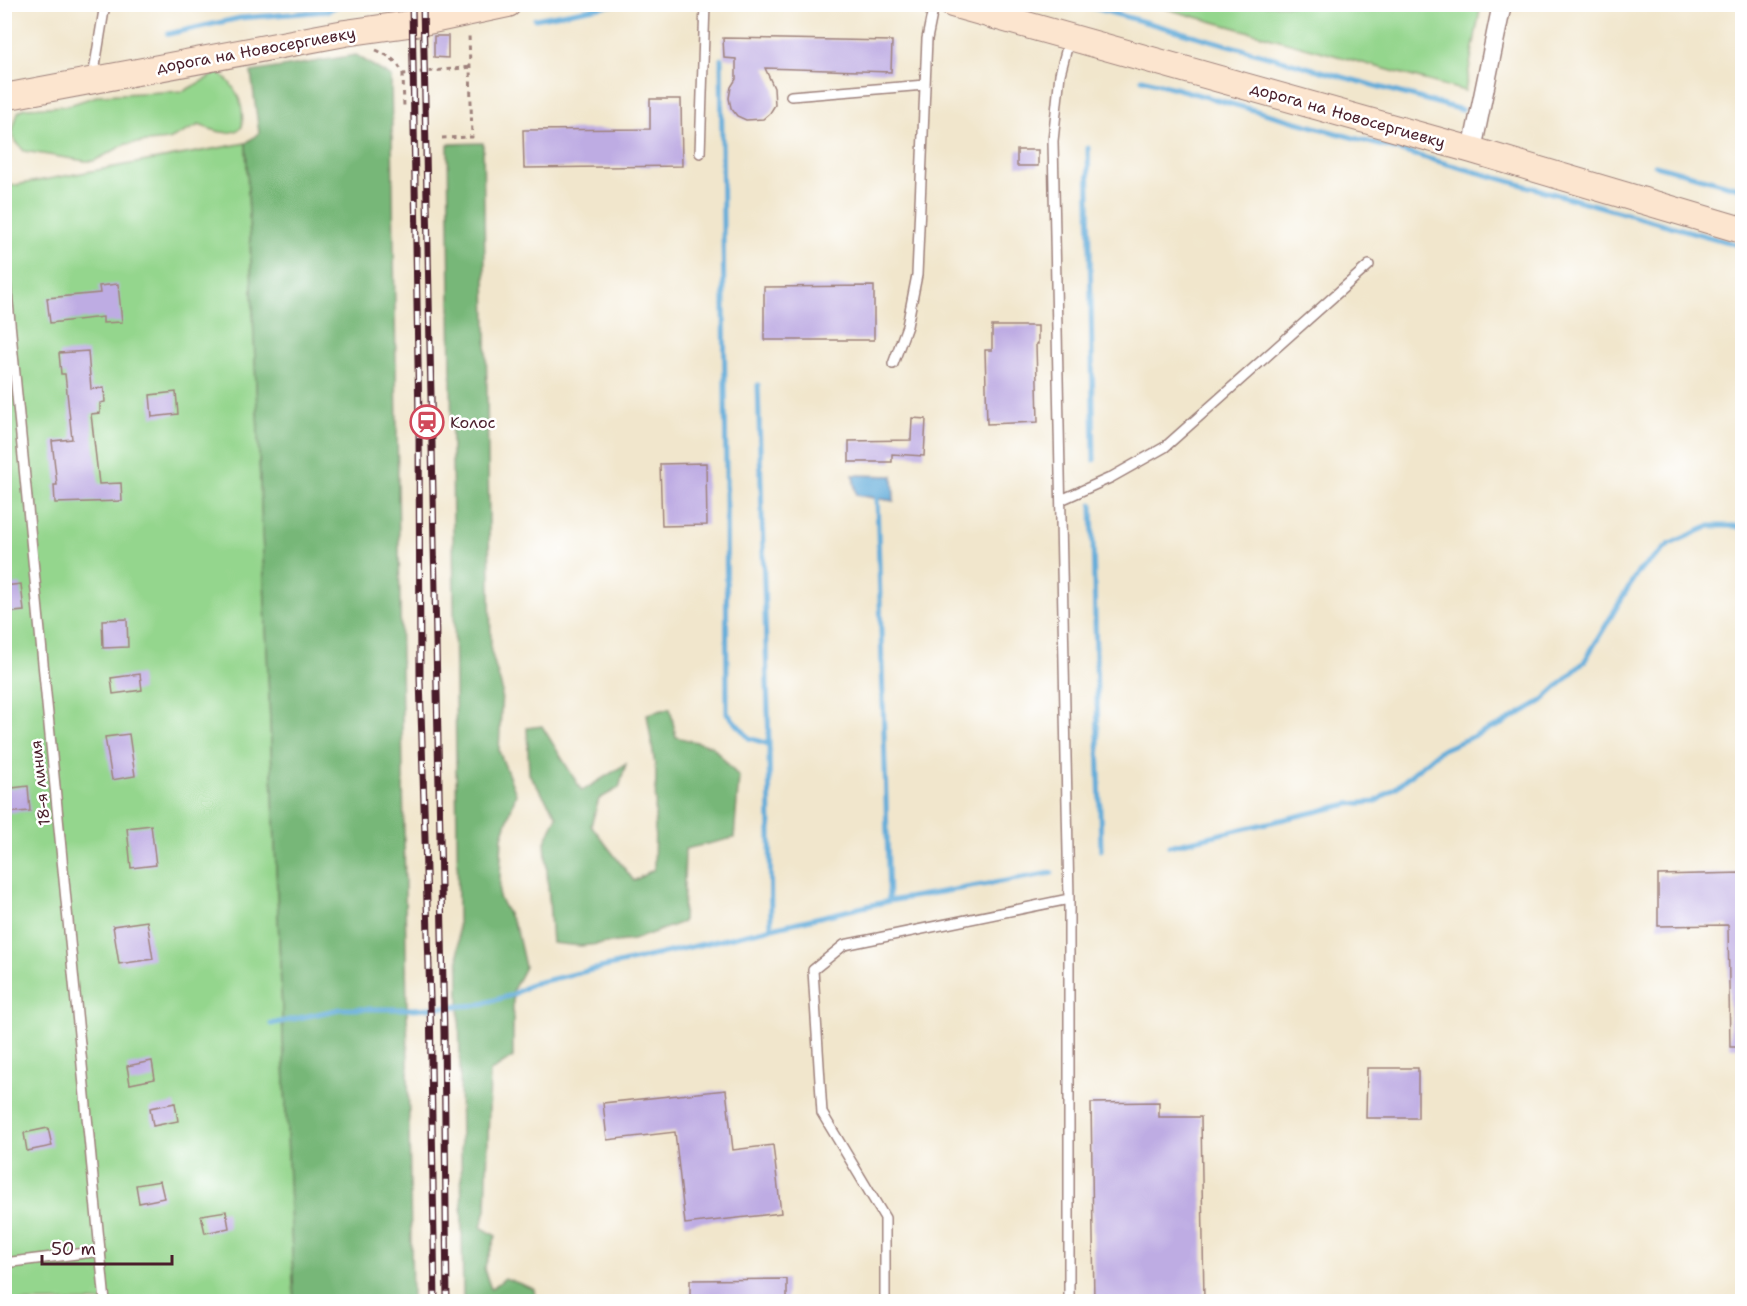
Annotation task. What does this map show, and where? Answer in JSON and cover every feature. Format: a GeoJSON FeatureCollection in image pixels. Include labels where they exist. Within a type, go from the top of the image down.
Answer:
{"type":"FeatureCollection","features":[{"type":"Feature","properties":{"kind":"street","name":"дорога на Новосергиевку"},"geometry":{"type":"LineString","coordinates":[[4,97],[345,33],[423,22],[508,4]]}},
{"type":"Feature","properties":{"kind":"street","name":"дорога на Новосергиевку"},"geometry":{"type":"LineString","coordinates":[[952,4],[1472,150],[1743,230]]}},
{"type":"Feature","properties":{"kind":"street"},"geometry":{"type":"LineString","coordinates":[[1472,150],[1502,4]]}},
{"type":"Feature","properties":{"kind":"lane"},"geometry":{"type":"LineString","coordinates":[[93,81],[105,4]]}},
{"type":"Feature","properties":{"kind":"lane"},"geometry":{"type":"LineString","coordinates":[[700,153],[705,4]]}},
{"type":"Feature","properties":{"kind":"lane"},"geometry":{"type":"LineString","coordinates":[[892,364],[908,326],[917,275],[927,39],[934,4]]}},
{"type":"Feature","properties":{"kind":"lane"},"geometry":{"type":"LineString","coordinates":[[1069,1302],[1069,899],[1053,141],[1060,74],[1070,36]]}},
{"type":"Feature","properties":{"kind":"lane"},"geometry":{"type":"LineString","coordinates":[[791,96],[925,85]]}},
{"type":"Feature","properties":{"kind":"lane","name":"18-я линия"},"geometry":{"type":"LineString","coordinates":[[4,261],[105,1302]]}},
{"type":"Feature","properties":{"kind":"lane"},"geometry":{"type":"LineString","coordinates":[[1061,500],[1110,478],[1165,447],[1369,265]]}},
{"type":"Feature","properties":{"kind":"lane"},"geometry":{"type":"LineString","coordinates":[[885,1302],[885,1218],[822,1113],[813,970],[844,945],[1069,899]]}},
{"type":"Feature","properties":{"kind":"lane"},"geometry":{"type":"LineString","coordinates":[[4,1263],[101,1251]]}},
{"type":"Feature","properties":{"kind":"path"},"geometry":{"type":"LineString","coordinates":[[442,138],[472,137],[472,67],[468,13]]}},
{"type":"Feature","properties":{"kind":"path"},"geometry":{"type":"LineString","coordinates":[[371,48],[392,57],[399,64],[403,74],[404,108]]}},
{"type":"Feature","properties":{"kind":"path"},"geometry":{"type":"LineString","coordinates":[[403,74],[472,67]]}},
{"type":"Feature","properties":{"kind":"green space"},"geometry":{"type":"Polygon","coordinates":[[[1152,5],[1481,5],[1465,91],[1152,5]]]}},
{"type":"Feature","properties":{"kind":"green space"},"geometry":{"type":"Polygon","coordinates":[[[356,55],[391,77],[412,1301],[294,1301],[246,143],[259,133],[251,72],[356,55]]]}},
{"type":"Feature","properties":{"kind":"green space"},"geometry":{"type":"Polygon","coordinates":[[[219,72],[231,84],[241,103],[242,127],[232,132],[221,132],[199,125],[169,140],[126,144],[94,161],[24,151],[13,138],[18,112],[25,108],[66,106],[100,95],[184,91],[219,72]]]}},
{"type":"Feature","properties":{"kind":"green space"},"geometry":{"type":"Polygon","coordinates":[[[246,143],[294,1301],[5,1302],[5,187],[246,143]]]}},
{"type":"Feature","properties":{"kind":"green space"},"geometry":{"type":"Polygon","coordinates":[[[483,143],[491,651],[502,689],[499,751],[516,794],[502,837],[499,897],[517,931],[525,967],[513,990],[513,1057],[490,1072],[486,1210],[481,1227],[496,1236],[484,1269],[491,1289],[505,1278],[534,1289],[536,1302],[463,1301],[448,144],[483,143]]]}},
{"type":"Feature","properties":{"kind":"green space"},"geometry":{"type":"Polygon","coordinates":[[[670,708],[676,737],[712,746],[739,777],[734,838],[685,849],[683,922],[633,940],[581,946],[552,943],[545,842],[557,816],[529,774],[527,728],[542,726],[582,791],[626,764],[619,788],[599,799],[591,825],[634,881],[654,869],[656,772],[647,714],[670,708]]]}},
{"type":"Feature","properties":{"kind":"water"},"geometry":{"type":"Polygon","coordinates":[[[853,475],[893,476],[894,501],[856,495],[853,475]]]}},
{"type":"Feature","properties":{"kind":"building"},"geometry":{"type":"Polygon","coordinates":[[[434,36],[448,36],[448,58],[434,57],[434,36]]]}},
{"type":"Feature","properties":{"kind":"building"},"geometry":{"type":"Polygon","coordinates":[[[723,38],[892,41],[891,72],[765,68],[774,88],[775,105],[763,119],[746,120],[737,116],[731,108],[729,98],[731,87],[736,79],[736,59],[724,58],[723,38]]]}},
{"type":"Feature","properties":{"kind":"building"},"geometry":{"type":"Polygon","coordinates":[[[650,99],[681,99],[682,166],[524,168],[523,130],[650,129],[650,99]]]}},
{"type":"Feature","properties":{"kind":"building"},"geometry":{"type":"Polygon","coordinates":[[[1017,150],[1038,150],[1038,166],[1017,166],[1017,150]]]}},
{"type":"Feature","properties":{"kind":"building"},"geometry":{"type":"Polygon","coordinates":[[[118,284],[122,322],[103,323],[103,317],[50,323],[47,298],[100,293],[99,286],[118,284]]]}},
{"type":"Feature","properties":{"kind":"building"},"geometry":{"type":"Polygon","coordinates":[[[874,286],[874,340],[764,340],[764,287],[874,286]]]}},
{"type":"Feature","properties":{"kind":"building"},"geometry":{"type":"Polygon","coordinates":[[[992,326],[1038,326],[1038,344],[1036,344],[1038,422],[987,424],[985,350],[992,350],[992,326]]]}},
{"type":"Feature","properties":{"kind":"building"},"geometry":{"type":"Polygon","coordinates":[[[88,351],[91,389],[104,388],[105,402],[100,403],[100,413],[91,414],[99,484],[121,483],[122,501],[55,503],[54,485],[57,485],[52,441],[72,439],[65,374],[61,374],[59,353],[88,351]]]}},
{"type":"Feature","properties":{"kind":"building"},"geometry":{"type":"Polygon","coordinates":[[[176,392],[178,414],[152,417],[150,395],[176,392]]]}},
{"type":"Feature","properties":{"kind":"building"},"geometry":{"type":"Polygon","coordinates":[[[912,418],[926,419],[924,456],[892,454],[892,462],[849,462],[849,441],[911,440],[912,418]]]}},
{"type":"Feature","properties":{"kind":"building"},"geometry":{"type":"Polygon","coordinates":[[[706,463],[707,525],[662,526],[660,464],[706,463]]]}},
{"type":"Feature","properties":{"kind":"building"},"geometry":{"type":"Polygon","coordinates":[[[21,584],[24,611],[4,613],[4,586],[21,584]]]}},
{"type":"Feature","properties":{"kind":"building"},"geometry":{"type":"Polygon","coordinates":[[[127,619],[128,647],[103,648],[102,620],[127,619]]]}},
{"type":"Feature","properties":{"kind":"building"},"geometry":{"type":"Polygon","coordinates":[[[140,674],[142,690],[113,694],[111,678],[140,674]]]}},
{"type":"Feature","properties":{"kind":"building"},"geometry":{"type":"Polygon","coordinates":[[[129,734],[135,776],[112,780],[105,737],[129,734]]]}},
{"type":"Feature","properties":{"kind":"building"},"geometry":{"type":"Polygon","coordinates":[[[28,786],[30,811],[4,813],[4,789],[28,786]]]}},
{"type":"Feature","properties":{"kind":"building"},"geometry":{"type":"Polygon","coordinates":[[[151,825],[156,865],[131,868],[127,828],[151,825]]]}},
{"type":"Feature","properties":{"kind":"building"},"geometry":{"type":"Polygon","coordinates":[[[1743,873],[1743,1047],[1730,1047],[1728,925],[1658,926],[1658,875],[1743,873]]]}},
{"type":"Feature","properties":{"kind":"building"},"geometry":{"type":"Polygon","coordinates":[[[147,921],[153,959],[119,964],[113,926],[147,921]]]}},
{"type":"Feature","properties":{"kind":"building"},"geometry":{"type":"Polygon","coordinates":[[[152,1061],[155,1079],[130,1084],[127,1066],[152,1061]]]}},
{"type":"Feature","properties":{"kind":"building"},"geometry":{"type":"Polygon","coordinates":[[[1367,1068],[1418,1068],[1418,1118],[1366,1118],[1367,1068]]]}},
{"type":"Feature","properties":{"kind":"building"},"geometry":{"type":"Polygon","coordinates":[[[726,1090],[733,1150],[773,1145],[781,1213],[685,1224],[675,1132],[607,1140],[603,1103],[726,1090]]]}},
{"type":"Feature","properties":{"kind":"building"},"geometry":{"type":"Polygon","coordinates":[[[1159,1102],[1159,1117],[1201,1117],[1204,1302],[1094,1302],[1091,1103],[1159,1102]]]}},
{"type":"Feature","properties":{"kind":"building"},"geometry":{"type":"Polygon","coordinates":[[[175,1103],[178,1121],[153,1126],[150,1108],[175,1103]]]}},
{"type":"Feature","properties":{"kind":"building"},"geometry":{"type":"Polygon","coordinates":[[[48,1128],[52,1146],[27,1151],[24,1133],[48,1128]]]}},
{"type":"Feature","properties":{"kind":"building"},"geometry":{"type":"Polygon","coordinates":[[[160,1181],[164,1198],[139,1203],[136,1185],[160,1181]]]}},
{"type":"Feature","properties":{"kind":"building"},"geometry":{"type":"Polygon","coordinates":[[[226,1211],[229,1228],[205,1233],[201,1215],[226,1211]]]}},
{"type":"Feature","properties":{"kind":"building"},"geometry":{"type":"Polygon","coordinates":[[[787,1279],[787,1302],[690,1302],[690,1280],[787,1279]]]}},
{"type":"Feature","properties":{"kind":"waterway"},"geometry":{"type":"LineString","coordinates":[[168,34],[240,18],[327,11],[341,4]]}},
{"type":"Feature","properties":{"kind":"waterway"},"geometry":{"type":"LineString","coordinates":[[535,19],[616,4]]}},
{"type":"Feature","properties":{"kind":"waterway"},"geometry":{"type":"LineString","coordinates":[[876,4],[884,6]]}},
{"type":"Feature","properties":{"kind":"waterway"},"geometry":{"type":"LineString","coordinates":[[1080,4],[1462,110]]}},
{"type":"Feature","properties":{"kind":"waterway"},"geometry":{"type":"LineString","coordinates":[[721,59],[727,713],[749,738],[769,744],[771,928]]}},
{"type":"Feature","properties":{"kind":"waterway"},"geometry":{"type":"LineString","coordinates":[[1142,79],[1742,246]]}},
{"type":"Feature","properties":{"kind":"waterway"},"geometry":{"type":"LineString","coordinates":[[1088,148],[1094,460]]}},
{"type":"Feature","properties":{"kind":"waterway"},"geometry":{"type":"LineString","coordinates":[[1655,165],[1742,189]]}},
{"type":"Feature","properties":{"kind":"waterway"},"geometry":{"type":"LineString","coordinates":[[758,385],[769,744]]}},
{"type":"Feature","properties":{"kind":"waterway"},"geometry":{"type":"LineString","coordinates":[[877,498],[889,901]]}},
{"type":"Feature","properties":{"kind":"waterway"},"geometry":{"type":"LineString","coordinates":[[1092,504],[1101,850]]}},
{"type":"Feature","properties":{"kind":"waterway"},"geometry":{"type":"LineString","coordinates":[[1169,846],[1349,804],[1375,802],[1398,786],[1439,751],[1502,724],[1542,701],[1584,662],[1637,573],[1670,544],[1710,526],[1742,528]]}},
{"type":"Feature","properties":{"kind":"waterway"},"geometry":{"type":"LineString","coordinates":[[271,1024],[340,1009],[414,1009],[478,1005],[512,995],[531,984],[889,901],[1052,873]]}},
{"type":"Feature","properties":{"kind":"railway"},"geometry":{"type":"LineString","coordinates":[[412,4],[419,423],[420,678],[430,999],[435,1302]]}},
{"type":"Feature","properties":{"kind":"railway"},"geometry":{"type":"LineString","coordinates":[[423,4],[444,1033],[447,1302]]}},
{"type":"Feature","properties":{"kind":"place","name":"Колос"},"geometry":{"type":"Point","coordinates":[427,422]}}]}
